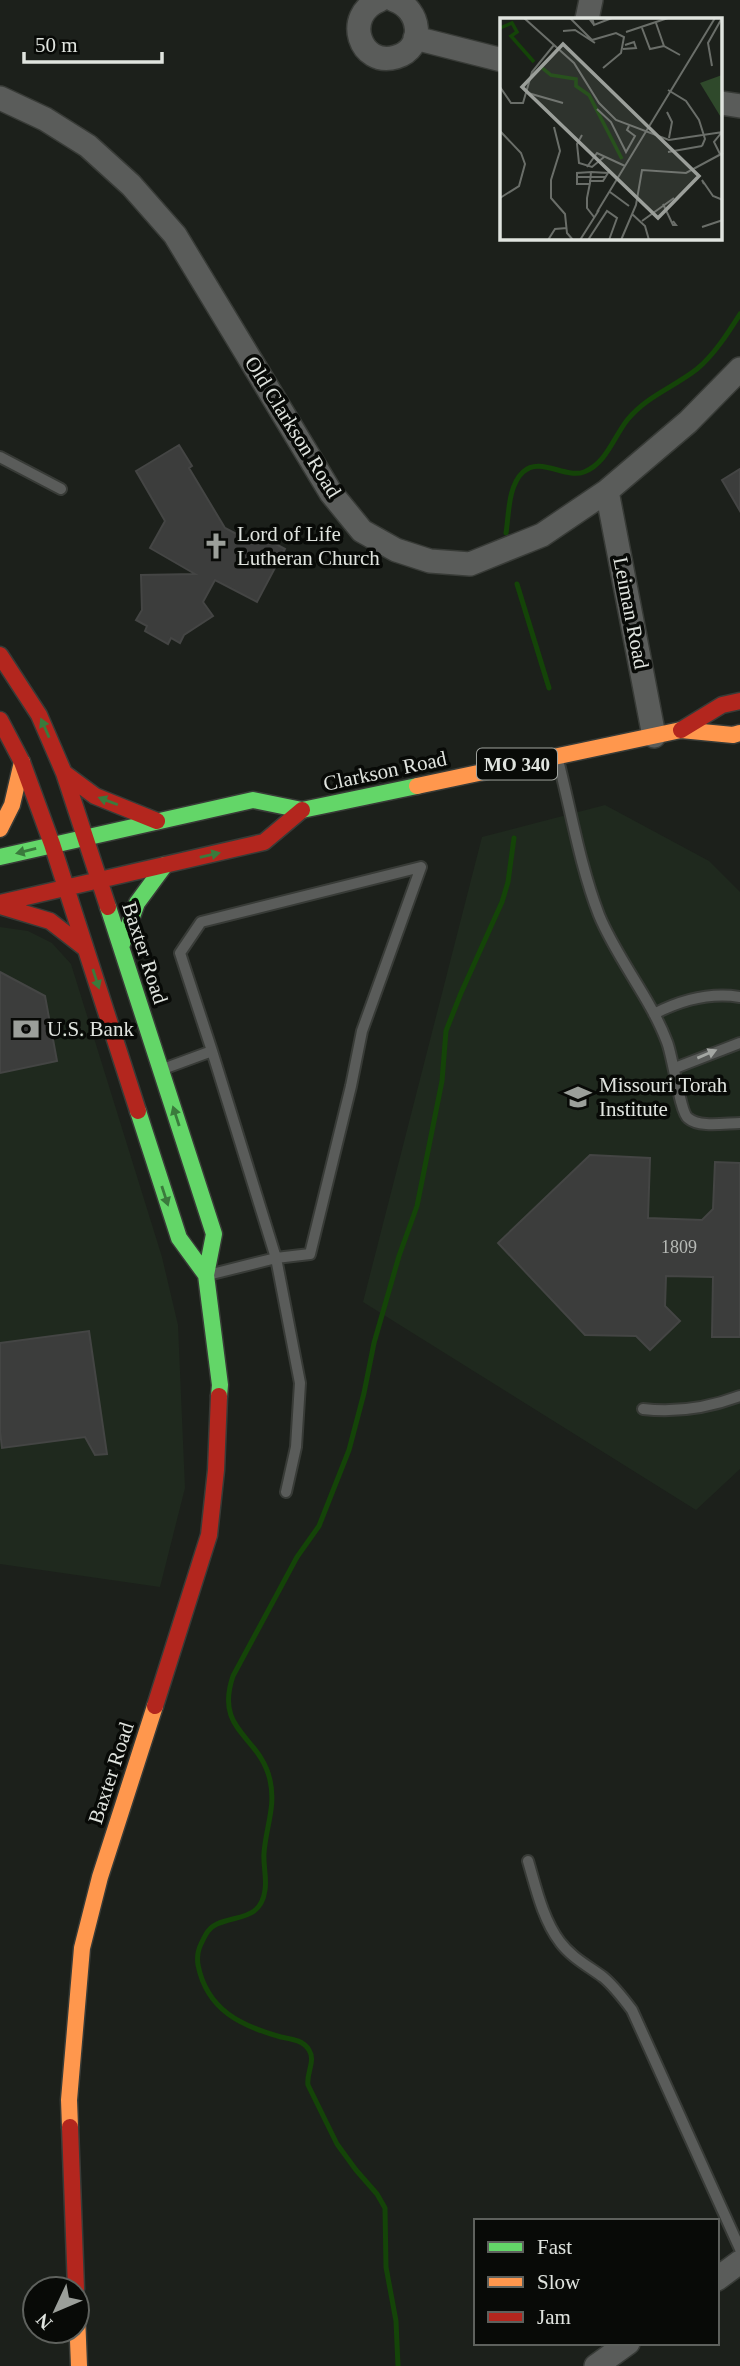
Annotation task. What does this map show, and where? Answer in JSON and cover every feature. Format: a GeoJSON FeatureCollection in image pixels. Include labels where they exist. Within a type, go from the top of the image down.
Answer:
{"type":"FeatureCollection","features":[{"type":"Feature","properties":{"kind":"main road","name":"Baxter Road"},"geometry":{"type":"LineString","coordinates":[[0,655],[39,715],[64,773],[214,1234],[206,1275],[220,1385],[216,1470],[209,1535],[100,1877],[82,1948],[69,2100],[75,2275]]}},
{"type":"Feature","properties":{"kind":"main road","name":"Clarkson Road"},"geometry":{"type":"LineString","coordinates":[[681,730],[722,705],[740,701]]}},
{"type":"Feature","properties":{"kind":"main road","name":"Baxter Road"},"geometry":{"type":"LineString","coordinates":[[0,720],[22,762],[52,844],[179,1238],[206,1275]]}},
{"type":"Feature","properties":{"kind":"main road","name":"Clarkson Road"},"geometry":{"type":"LineString","coordinates":[[0,857],[253,800],[303,810],[681,730],[733,735],[740,733]]}},
{"type":"Feature","properties":{"kind":"main road"},"geometry":{"type":"LineString","coordinates":[[0,829],[9,813],[22,762]]}},
{"type":"Feature","properties":{"kind":"main road"},"geometry":{"type":"LineString","coordinates":[[64,773],[95,796],[157,821]]}},
{"type":"Feature","properties":{"kind":"main road","name":"Clarkson Road"},"geometry":{"type":"LineString","coordinates":[[0,905],[264,842],[303,810]]}},
{"type":"Feature","properties":{"kind":"main road"},"geometry":{"type":"LineString","coordinates":[[121,947],[136,901],[165,865]]}},
{"type":"Feature","properties":{"kind":"main road"},"geometry":{"type":"LineString","coordinates":[[0,905],[50,921],[86,949]]}},
{"type":"Feature","properties":{"kind":"main road"},"geometry":{"type":"LineString","coordinates":[[78,2345],[79,2366]]}},
{"type":"Feature","properties":{"kind":"street"},"geometry":{"type":"LineString","coordinates":[[380,0],[364,10],[358,30],[364,47],[372,54],[385,58],[396,57],[411,47],[417,26],[410,9],[394,0]]}},
{"type":"Feature","properties":{"kind":"street"},"geometry":{"type":"LineString","coordinates":[[587,18],[591,0]]}},
{"type":"Feature","properties":{"kind":"street"},"geometry":{"type":"LineString","coordinates":[[415,38],[500,59]]}},
{"type":"Feature","properties":{"kind":"street","name":"Old Clarkson Road"},"geometry":{"type":"LineString","coordinates":[[0,98],[45,119],[88,146],[131,185],[174,235],[331,492],[362,531],[396,550],[430,561],[470,564],[542,535],[607,491],[688,422],[740,369]]}},
{"type":"Feature","properties":{"kind":"street"},"geometry":{"type":"LineString","coordinates":[[722,103],[740,106]]}},
{"type":"Feature","properties":{"kind":"street","name":"Leiman Road"},"geometry":{"type":"LineString","coordinates":[[607,491],[654,736]]}},
{"type":"Feature","properties":{"kind":"street"},"geometry":{"type":"LineString","coordinates":[[719,2278],[740,2262]]}},
{"type":"Feature","properties":{"kind":"street"},"geometry":{"type":"LineString","coordinates":[[596,2366],[625,2345]]}},
{"type":"Feature","properties":{"kind":"lane"},"geometry":{"type":"LineString","coordinates":[[0,457],[61,489]]}},
{"type":"Feature","properties":{"kind":"lane"},"geometry":{"type":"LineString","coordinates":[[557,756],[585,869],[600,917],[667,1042],[683,1113],[695,1123],[740,1123]]}},
{"type":"Feature","properties":{"kind":"lane"},"geometry":{"type":"LineString","coordinates":[[206,1275],[276,1258],[310,1254],[362,1031],[422,867],[201,922],[180,953],[276,1258],[300,1383],[296,1447],[286,1492]]}},
{"type":"Feature","properties":{"kind":"lane"},"geometry":{"type":"LineString","coordinates":[[654,1014],[696,997],[740,996]]}},
{"type":"Feature","properties":{"kind":"lane"},"geometry":{"type":"LineString","coordinates":[[675,1068],[740,1043]]}},
{"type":"Feature","properties":{"kind":"lane"},"geometry":{"type":"LineString","coordinates":[[161,1070],[212,1051]]}},
{"type":"Feature","properties":{"kind":"lane"},"geometry":{"type":"LineString","coordinates":[[643,1409],[691,1409],[740,1396]]}},
{"type":"Feature","properties":{"kind":"lane"},"geometry":{"type":"LineString","coordinates":[[528,1861],[544,1911],[558,1941],[604,1978],[632,2010],[740,2249]]}},
{"type":"Feature","properties":{"kind":"shaded area","name":"Missouri Torah Institute"},"geometry":{"type":"Polygon","coordinates":[[[605,805],[709,861],[740,892],[740,1469],[696,1510],[363,1302],[482,837],[605,805]]]}},
{"type":"Feature","properties":{"kind":"shaded area"},"geometry":{"type":"Polygon","coordinates":[[[0,927],[28,931],[52,943],[71,964],[162,1257],[178,1325],[185,1488],[160,1587],[0,1564],[0,927]]]}},
{"type":"Feature","properties":{"kind":"building","name":"Lord of Life Lutheran Church"},"geometry":{"type":"Polygon","coordinates":[[[179,445],[192,466],[189,468],[225,528],[248,540],[252,531],[285,549],[257,602],[215,580],[203,602],[213,616],[184,635],[180,643],[171,638],[168,644],[145,631],[147,626],[136,620],[142,610],[141,575],[195,574],[150,548],[165,521],[136,471],[179,445]]]}},
{"type":"Feature","properties":{"kind":"building"},"geometry":{"type":"Polygon","coordinates":[[[740,469],[740,511],[722,480],[740,469]]]}},
{"type":"Feature","properties":{"kind":"building","name":"U.S. Bank"},"geometry":{"type":"Polygon","coordinates":[[[0,972],[45,996],[57,1061],[0,1073],[0,972]]]}},
{"type":"Feature","properties":{"kind":"building"},"geometry":{"type":"Polygon","coordinates":[[[590,1155],[650,1158],[648,1218],[702,1220],[713,1209],[715,1162],[740,1163],[740,1337],[712,1337],[713,1277],[666,1276],[665,1306],[680,1321],[650,1350],[636,1336],[585,1335],[498,1243],[590,1155]]]}},
{"type":"Feature","properties":{"kind":"building"},"geometry":{"type":"Polygon","coordinates":[[[89,1331],[107,1454],[95,1455],[85,1437],[2,1448],[0,1343],[89,1331]]]}},
{"type":"Feature","properties":{"kind":"waterway"},"geometry":{"type":"LineString","coordinates":[[506,533],[512,492],[523,472],[537,466],[569,473],[584,472],[592,468],[604,456],[635,411],[703,363],[740,314]]}},
{"type":"Feature","properties":{"kind":"waterway"},"geometry":{"type":"LineString","coordinates":[[517,584],[549,688]]}},
{"type":"Feature","properties":{"kind":"waterway"},"geometry":{"type":"LineString","coordinates":[[398,2366],[396,2321],[386,2267],[385,2208],[337,2144],[308,2085],[311,2054],[300,2042],[266,2033],[228,2014],[209,1994],[198,1965],[198,1957],[201,1944],[211,1928],[253,1912],[263,1900],[264,1853],[272,1790],[265,1765],[234,1722],[229,1710],[233,1676],[297,1557],[319,1526],[349,1450],[374,1343],[399,1256],[417,1206],[442,1081],[446,1031],[502,902],[508,882],[514,838]]}},
{"type":"Feature","properties":{"kind":"traffic: fast"},"geometry":{"type":"LineString","coordinates":[[0,857],[253,800],[302,810],[417,786]]}},
{"type":"Feature","properties":{"kind":"traffic: fast"},"geometry":{"type":"LineString","coordinates":[[121,947],[137,903],[165,865]]}},
{"type":"Feature","properties":{"kind":"traffic: fast"},"geometry":{"type":"LineString","coordinates":[[108,907],[214,1234],[206,1275],[220,1385],[219,1396]]}},
{"type":"Feature","properties":{"kind":"traffic: fast"},"geometry":{"type":"LineString","coordinates":[[138,1111],[179,1238],[206,1275]]}},
{"type":"Feature","properties":{"kind":"traffic: slow"},"geometry":{"type":"LineString","coordinates":[[417,786],[681,730],[733,735],[740,733]]}},
{"type":"Feature","properties":{"kind":"traffic: slow"},"geometry":{"type":"LineString","coordinates":[[0,829],[12,805],[22,762]]}},
{"type":"Feature","properties":{"kind":"traffic: slow"},"geometry":{"type":"LineString","coordinates":[[70,2127],[69,2100],[82,1948],[100,1877],[155,1706]]}},
{"type":"Feature","properties":{"kind":"traffic: slow"},"geometry":{"type":"LineString","coordinates":[[78,2345],[79,2366]]}},
{"type":"Feature","properties":{"kind":"traffic: jam"},"geometry":{"type":"LineString","coordinates":[[0,655],[39,715],[64,773],[108,907]]}},
{"type":"Feature","properties":{"kind":"traffic: jam"},"geometry":{"type":"LineString","coordinates":[[681,730],[722,705],[740,701]]}},
{"type":"Feature","properties":{"kind":"traffic: jam"},"geometry":{"type":"LineString","coordinates":[[0,720],[22,762],[52,844],[138,1111]]}},
{"type":"Feature","properties":{"kind":"traffic: jam"},"geometry":{"type":"LineString","coordinates":[[64,773],[95,796],[157,821]]}},
{"type":"Feature","properties":{"kind":"traffic: jam"},"geometry":{"type":"LineString","coordinates":[[0,903],[264,842],[302,810]]}},
{"type":"Feature","properties":{"kind":"traffic: jam"},"geometry":{"type":"LineString","coordinates":[[0,906],[50,921],[86,949]]}},
{"type":"Feature","properties":{"kind":"traffic: jam"},"geometry":{"type":"LineString","coordinates":[[155,1706],[209,1535],[216,1470],[219,1396]]}},
{"type":"Feature","properties":{"kind":"traffic: jam"},"geometry":{"type":"LineString","coordinates":[[70,2127],[75,2275]]}},
{"type":"Feature","properties":{"kind":"place","name":"Lord of Life Lutheran Church"},"geometry":{"type":"Point","coordinates":[216,546]}},
{"type":"Feature","properties":{"kind":"place","name":"U.S. Bank"},"geometry":{"type":"Point","coordinates":[26,1029]}},
{"type":"Feature","properties":{"kind":"place","name":"Missouri Torah Institute"},"geometry":{"type":"Point","coordinates":[578,1097]}}]}
